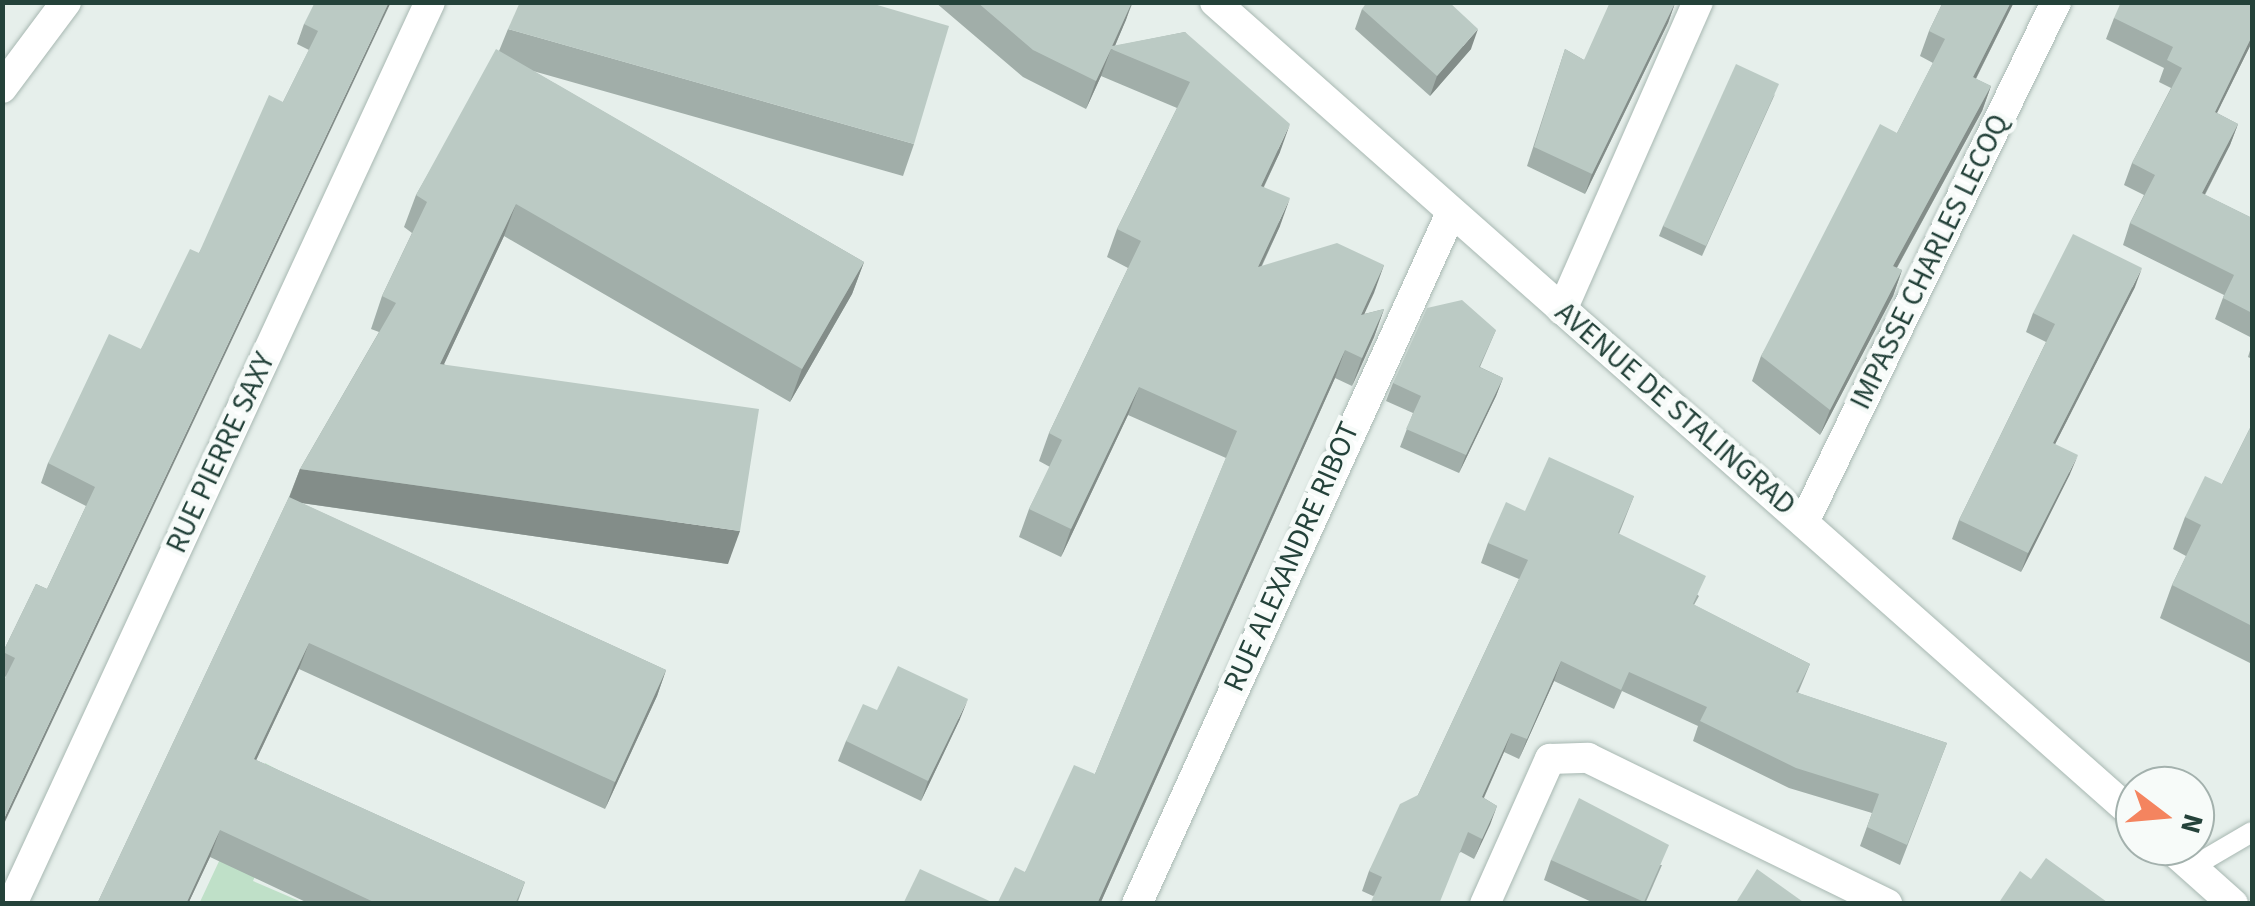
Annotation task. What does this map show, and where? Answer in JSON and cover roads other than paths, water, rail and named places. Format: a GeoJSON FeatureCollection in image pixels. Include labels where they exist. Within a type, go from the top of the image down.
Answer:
{"type":"FeatureCollection","features":[{"type":"Feature","properties":{"kind":"street"},"geometry":{"type":"LineString","coordinates":[[2,88],[66,2]]}},
{"type":"Feature","properties":{"kind":"street","name":"RUE PIERRE SAXY"},"geometry":{"type":"LineString","coordinates":[[12,904],[430,2]]}},
{"type":"Feature","properties":{"kind":"street","name":"AVENUE DE STALINGRAD"},"geometry":{"type":"LineString","coordinates":[[1215,2],[2115,798]]}},
{"type":"Feature","properties":{"kind":"street"},"geometry":{"type":"LineString","coordinates":[[1562,310],[1698,2]]}},
{"type":"Feature","properties":{"kind":"street","name":"IMPASSE CHARLES LECOQ"},"geometry":{"type":"LineString","coordinates":[[1804,522],[2056,2]]}},
{"type":"Feature","properties":{"kind":"street","name":"RUE ALEXANDRE RIBOT"},"geometry":{"type":"LineString","coordinates":[[1136,904],[1452,213]]}},
{"type":"Feature","properties":{"kind":"street"},"geometry":{"type":"LineString","coordinates":[[1485,904],[1550,759],[1588,758],[1887,904]]}},
{"type":"Feature","properties":{"kind":"street"},"geometry":{"type":"LineString","coordinates":[[2192,867],[2233,904]]}},
{"type":"Feature","properties":{"kind":"lane"},"geometry":{"type":"LineString","coordinates":[[2192,867],[2252,832]]}}]}
